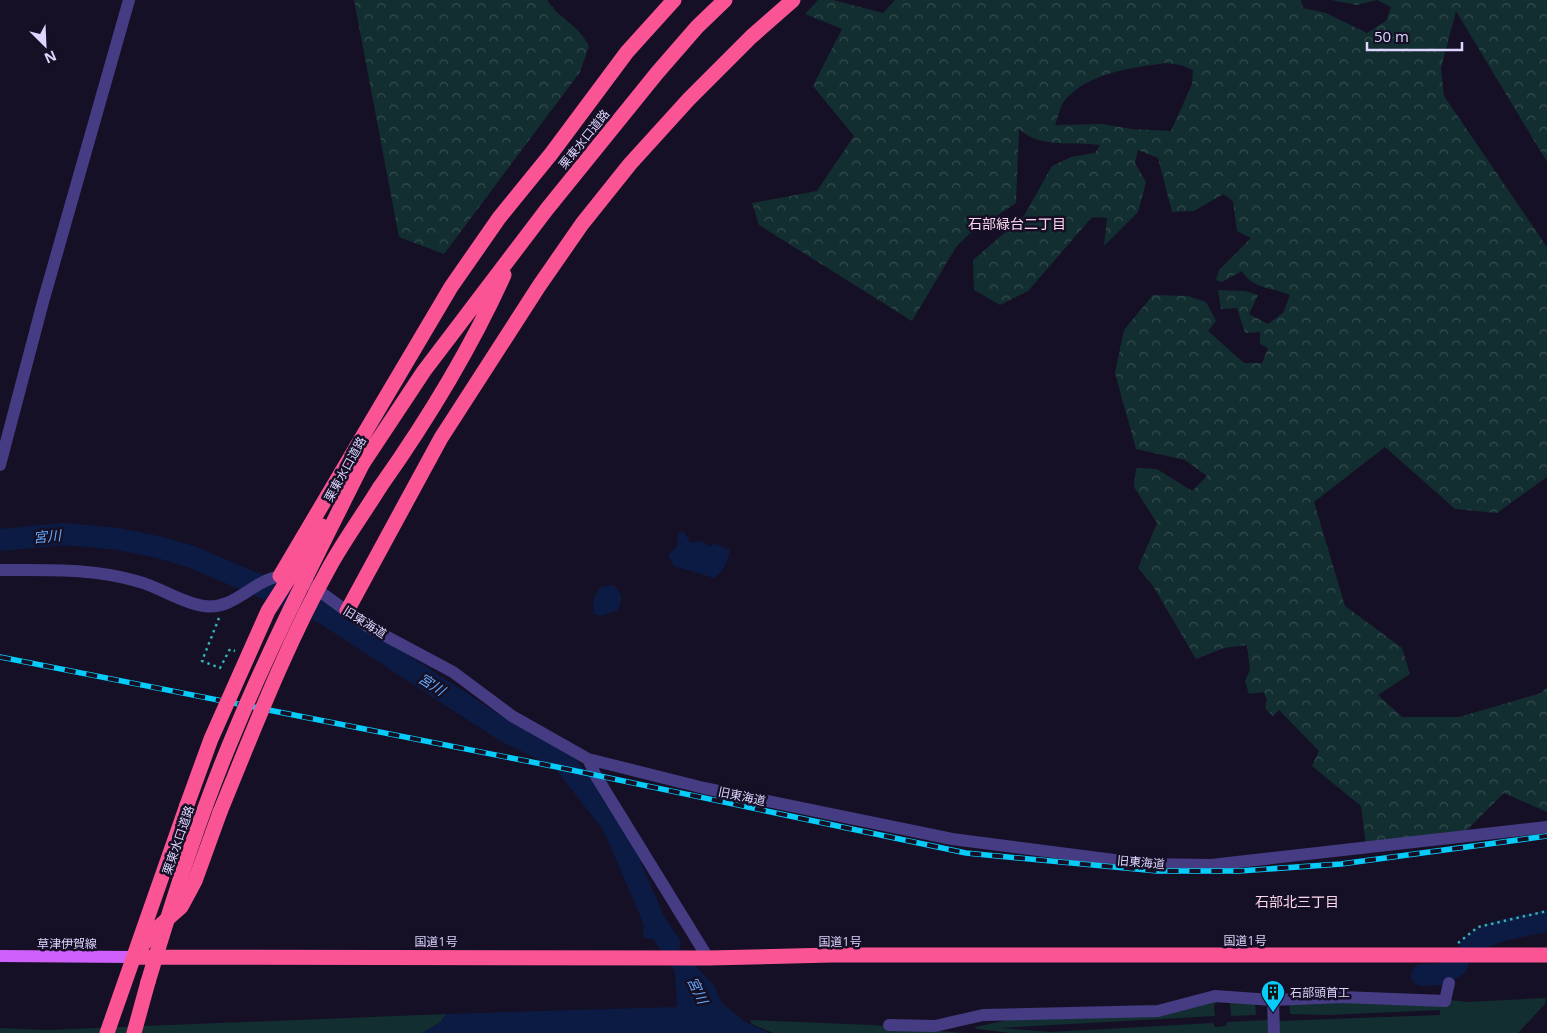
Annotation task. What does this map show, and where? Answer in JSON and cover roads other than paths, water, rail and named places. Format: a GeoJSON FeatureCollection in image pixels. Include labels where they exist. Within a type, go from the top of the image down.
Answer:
{"type":"FeatureCollection","features":[{"type":"Feature","properties":{"kind":"highway"},"geometry":{"type":"LineString","coordinates":[[273,578],[451,287],[499,218],[551,154],[627,52],[674,0]]}},
{"type":"Feature","properties":{"kind":"highway"},"geometry":{"type":"LineString","coordinates":[[697,27],[717,0]]}},
{"type":"Feature","properties":{"kind":"highway","name":"栗東水口道路"},"geometry":{"type":"LineString","coordinates":[[134,1033],[184,866],[235,731],[296,596],[363,463],[424,371],[514,250],[697,27],[725,0]]}},
{"type":"Feature","properties":{"kind":"highway"},"geometry":{"type":"LineString","coordinates":[[697,27],[730,0]]}},
{"type":"Feature","properties":{"kind":"highway"},"geometry":{"type":"LineString","coordinates":[[347,611],[441,438],[539,286],[582,224],[630,164],[689,99],[751,37],[793,0]]}},
{"type":"Feature","properties":{"kind":"highway"},"geometry":{"type":"LineString","coordinates":[[134,957],[154,930],[182,907],[195,881],[220,812],[269,691],[298,628],[330,565],[380,486],[422,428],[480,328],[514,250]]}},
{"type":"Feature","properties":{"kind":"highway"},"geometry":{"type":"LineString","coordinates":[[108,1033],[211,739],[268,611],[363,463]]}},
{"type":"Feature","properties":{"kind":"highway","name":"国道1号"},"geometry":{"type":"LineString","coordinates":[[134,957],[702,958],[832,956],[1547,955]]}},
{"type":"Feature","properties":{"kind":"main road","name":"草津伊賀線"},"geometry":{"type":"LineString","coordinates":[[0,956],[134,957]]}},
{"type":"Feature","properties":{"kind":"street"},"geometry":{"type":"LineString","coordinates":[[0,465],[43,302],[129,0]]}},
{"type":"Feature","properties":{"kind":"street"},"geometry":{"type":"LineString","coordinates":[[0,570],[106,573],[140,582],[204,606],[221,606],[273,578]]}},
{"type":"Feature","properties":{"kind":"street","name":"旧東海道"},"geometry":{"type":"LineString","coordinates":[[273,578],[300,577],[366,626],[453,672],[512,716],[588,759],[704,788],[952,839],[1144,864],[1211,865],[1547,827]]}},
{"type":"Feature","properties":{"kind":"street"},"geometry":{"type":"LineString","coordinates":[[588,759],[596,776],[702,958]]}},
{"type":"Feature","properties":{"kind":"street"},"geometry":{"type":"LineString","coordinates":[[889,1024],[935,1026],[983,1016],[1158,1011],[1215,996],[1273,1000],[1342,996],[1444,1001],[1449,983]]}},
{"type":"Feature","properties":{"kind":"street"},"geometry":{"type":"LineString","coordinates":[[1273,1000],[1274,1033]]}},
{"type":"Feature","properties":{"kind":"water"},"geometry":{"type":"Polygon","coordinates":[[[683,531],[691,543],[702,541],[710,547],[714,543],[730,550],[725,566],[714,578],[674,566],[668,556],[678,545],[677,534],[683,531]]]}},
{"type":"Feature","properties":{"kind":"water"},"geometry":{"type":"Polygon","coordinates":[[[613,585],[621,597],[621,603],[617,611],[600,616],[594,614],[596,593],[601,587],[613,585]]]}},
{"type":"Feature","properties":{"kind":"water"},"geometry":{"type":"Polygon","coordinates":[[[657,916],[678,946],[715,987],[721,1002],[745,1022],[769,1033],[422,1033],[441,1022],[446,1014],[677,1007],[675,972],[656,939],[643,938],[644,922],[657,916]]]}},
{"type":"Feature","properties":{"kind":"waterway","name":"宮川"},"geometry":{"type":"LineString","coordinates":[[0,540],[64,534],[119,539],[162,548],[192,557],[322,612],[505,731],[562,759],[613,825],[655,923],[669,943]]}},
{"type":"Feature","properties":{"kind":"waterway"},"geometry":{"type":"LineString","coordinates":[[1470,948],[1486,936],[1496,932],[1547,921]]}},
{"type":"Feature","properties":{"kind":"waterway"},"geometry":{"type":"LineString","coordinates":[[1422,975],[1442,974],[1457,965]]}},
{"type":"Feature","properties":{"kind":"railway"},"geometry":{"type":"LineString","coordinates":[[0,657],[557,767],[966,853],[1157,871],[1239,871],[1341,864],[1547,836]]}},
{"type":"Feature","properties":{"kind":"place","name":"石部頭首工"},"geometry":{"type":"Point","coordinates":[1273,1013]}},
{"type":"Feature","properties":{"kind":"district","name":"石部緑台二丁目"},"geometry":{"type":"Point","coordinates":[1017,223]}},
{"type":"Feature","properties":{"kind":"district","name":"石部北三丁目"},"geometry":{"type":"Point","coordinates":[1297,901]}}]}
